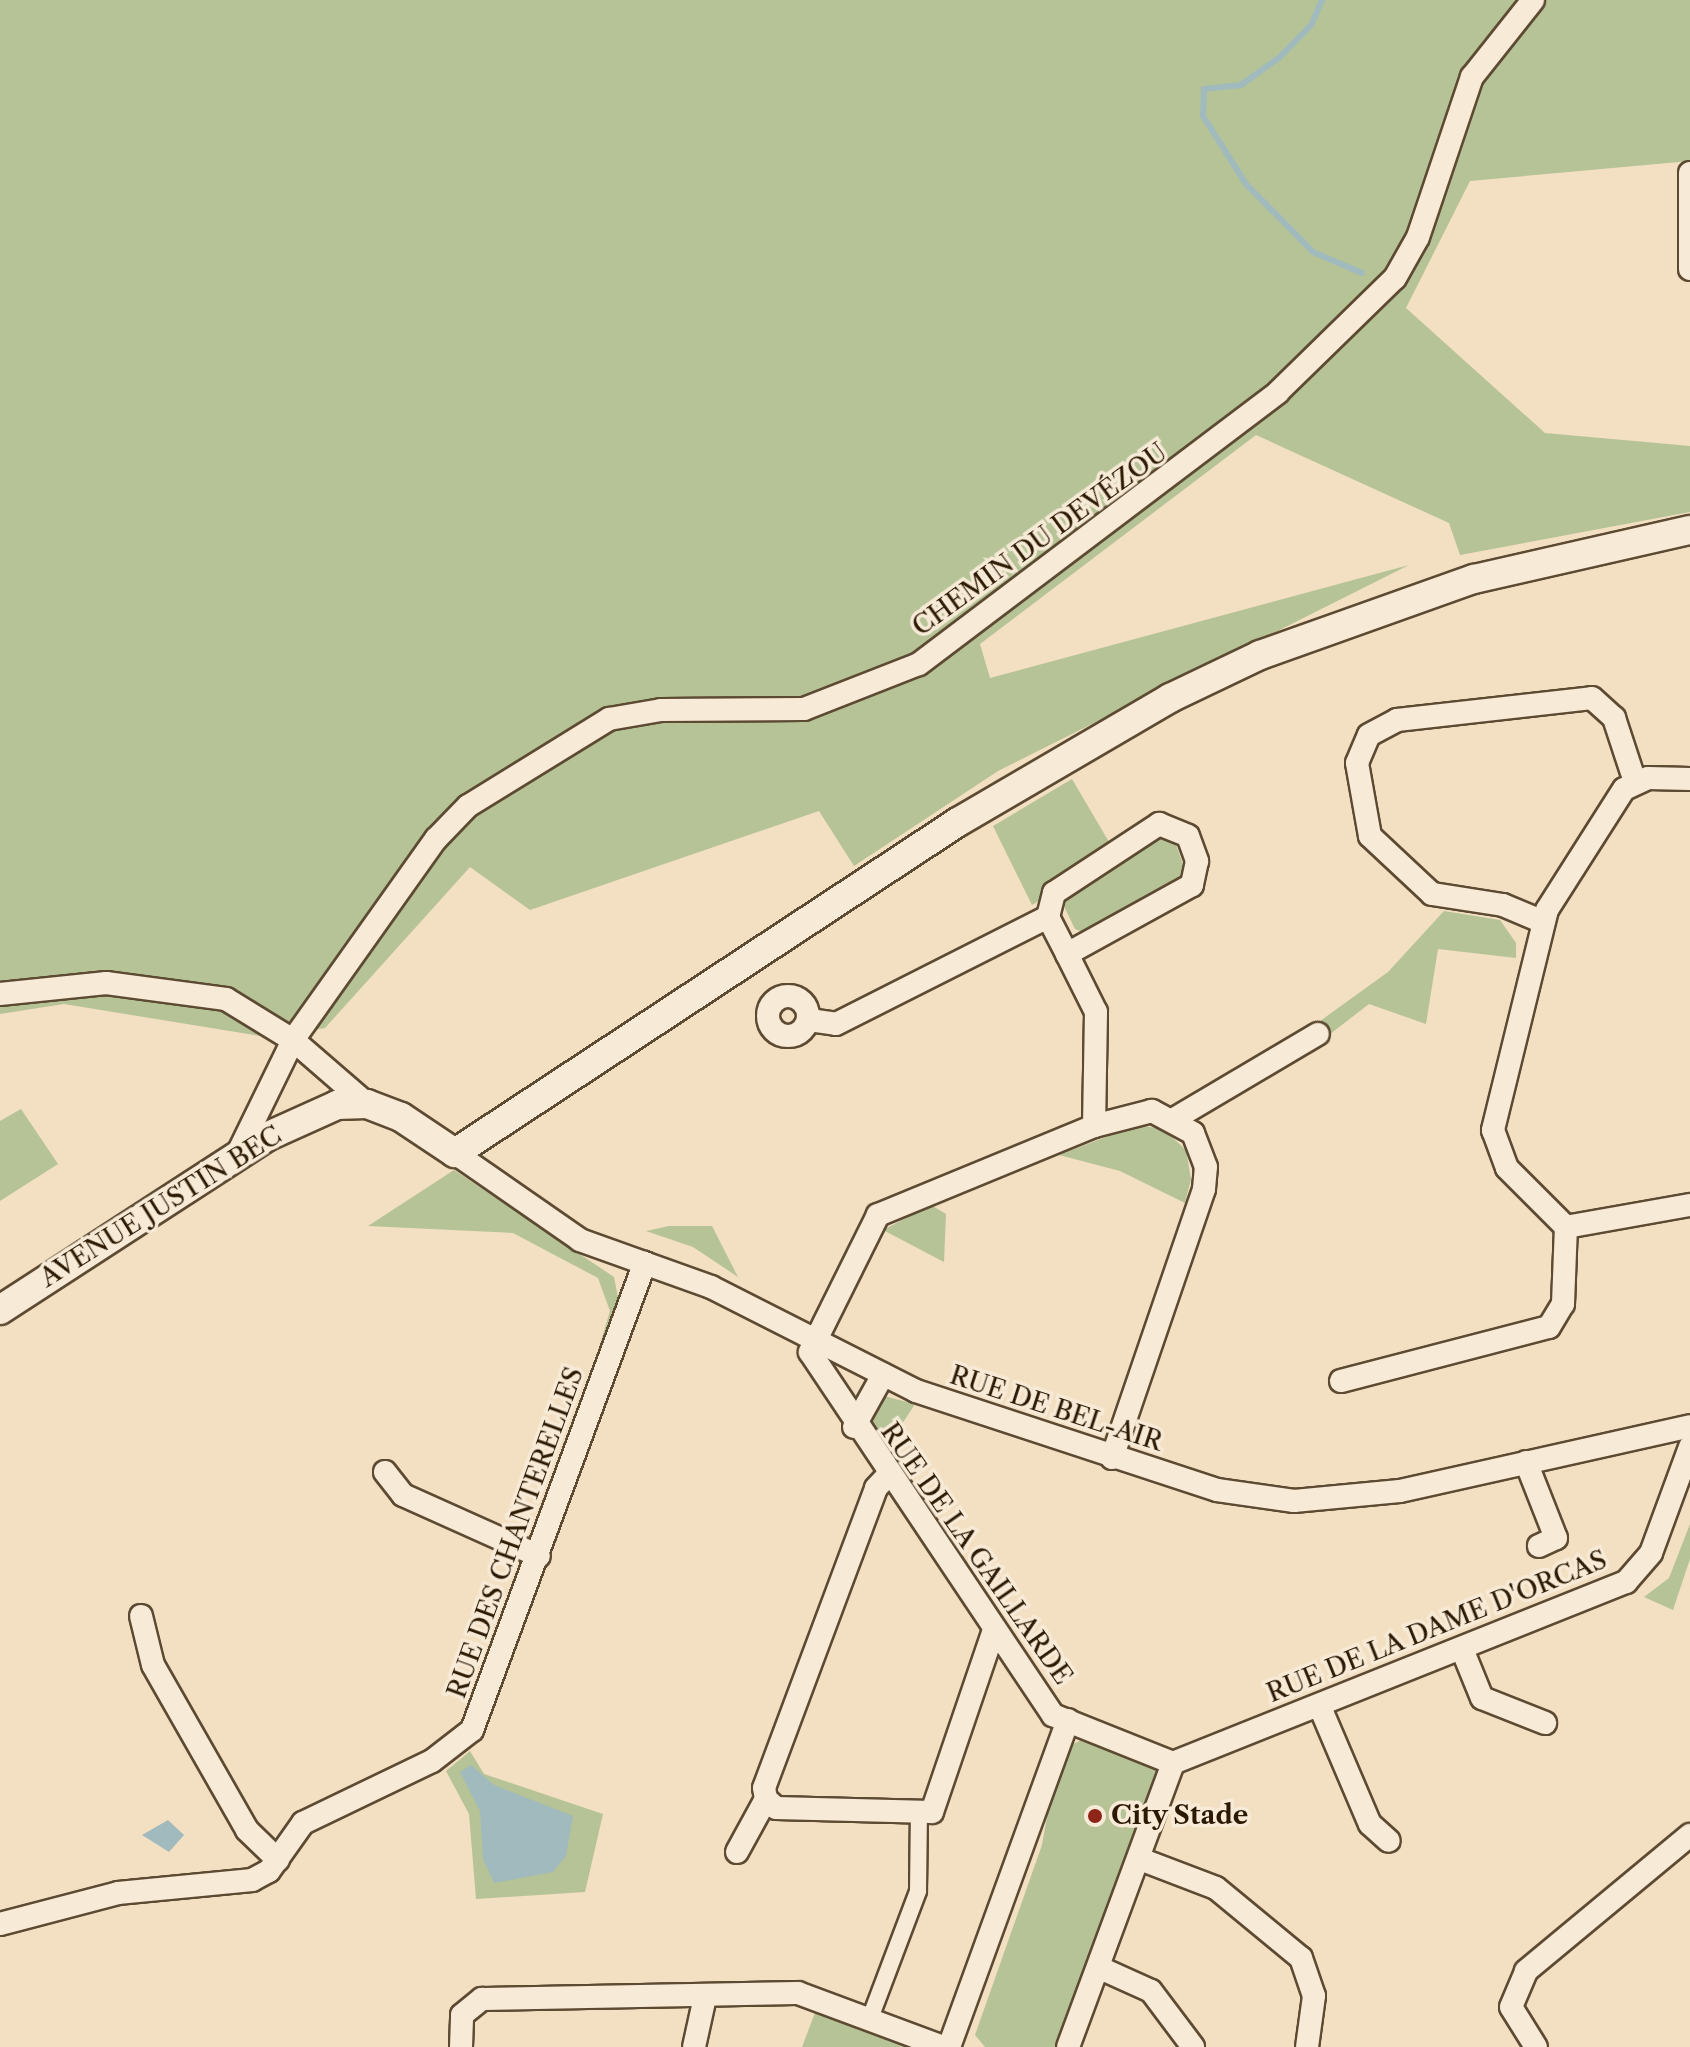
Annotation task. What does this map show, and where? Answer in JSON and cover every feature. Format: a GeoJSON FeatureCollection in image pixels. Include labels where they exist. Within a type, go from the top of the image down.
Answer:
{"type":"FeatureCollection","features":[{"type":"Feature","properties":{"kind":"street","name":"CHEMIN DU DEVÉZOU"},"geometry":{"type":"LineString","coordinates":[[237,1155],[293,1040],[436,839],[468,806],[569,740],[609,719],[661,710],[781,712],[859,693],[969,632],[1215,445],[1395,278],[1418,237],[1472,77],[1533,0]]}},
{"type":"Feature","properties":{"kind":"street"},"geometry":{"type":"LineString","coordinates":[[1690,173],[1690,269]]}},
{"type":"Feature","properties":{"kind":"street"},"geometry":{"type":"LineString","coordinates":[[0,994],[106,983],[170,988],[241,1004],[293,1040],[367,1104],[455,1153],[958,822],[1170,698],[1418,596],[1690,530]]}},
{"type":"Feature","properties":{"kind":"street"},"geometry":{"type":"LineString","coordinates":[[1541,921],[1503,905],[1432,894],[1370,836],[1357,763],[1369,735],[1397,720],[1592,698],[1614,718],[1635,782]]}},
{"type":"Feature","properties":{"kind":"street"},"geometry":{"type":"LineString","coordinates":[[1341,1381],[1549,1327],[1563,1304],[1566,1227],[1507,1168],[1494,1144],[1541,921],[1616,799],[1635,782],[1690,779]]}},
{"type":"Feature","properties":{"kind":"street"},"geometry":{"type":"LineString","coordinates":[[809,1020],[836,1024],[1048,917],[1061,884],[1159,824],[1188,836],[1198,869],[1186,892],[1067,954]]}},
{"type":"Feature","properties":{"kind":"street"},"geometry":{"type":"LineString","coordinates":[[1048,917],[1096,1012],[1094,1126]]}},
{"type":"Feature","properties":{"kind":"street"},"geometry":{"type":"LineString","coordinates":[[1174,1119],[1318,1034]]}},
{"type":"Feature","properties":{"kind":"street","name":"AVENUE JUSTIN BEC"},"geometry":{"type":"LineString","coordinates":[[0,1310],[237,1155],[337,1105],[367,1104]]}},
{"type":"Feature","properties":{"kind":"street"},"geometry":{"type":"LineString","coordinates":[[812,1339],[878,1215],[1094,1126],[1152,1111],[1174,1119],[1203,1150],[1204,1189],[1112,1458]]}},
{"type":"Feature","properties":{"kind":"street","name":"RUE DE BEL-AIR"},"geometry":{"type":"LineString","coordinates":[[455,1153],[580,1240],[645,1263],[883,1375],[979,1417],[1217,1490],[1294,1501],[1400,1491],[1526,1462],[1690,1434]]}},
{"type":"Feature","properties":{"kind":"street"},"geometry":{"type":"LineString","coordinates":[[1566,1227],[1690,1205]]}},
{"type":"Feature","properties":{"kind":"street","name":"RUE DES CHANTERELLES"},"geometry":{"type":"LineString","coordinates":[[0,1924],[118,1893],[228,1887],[278,1860],[303,1823],[432,1761],[472,1730],[645,1263]]}},
{"type":"Feature","properties":{"kind":"street","name":"RUE DE LA GAILLARDE"},"geometry":{"type":"LineString","coordinates":[[812,1339],[810,1352],[854,1427],[890,1473],[1053,1715],[1173,1763]]}},
{"type":"Feature","properties":{"kind":"street"},"geometry":{"type":"LineString","coordinates":[[854,1427],[883,1375]]}},
{"type":"Feature","properties":{"kind":"street","name":"RUE DE LA DAME D'ORCAS"},"geometry":{"type":"LineString","coordinates":[[1173,1763],[1320,1707],[1637,1574],[1690,1434]]}},
{"type":"Feature","properties":{"kind":"street"},"geometry":{"type":"LineString","coordinates":[[1526,1462],[1556,1538],[1539,1546]]}},
{"type":"Feature","properties":{"kind":"street"},"geometry":{"type":"LineString","coordinates":[[385,1472],[403,1495],[539,1556]]}},
{"type":"Feature","properties":{"kind":"street"},"geometry":{"type":"LineString","coordinates":[[737,1852],[766,1799],[815,1647],[876,1488],[890,1473]]}},
{"type":"Feature","properties":{"kind":"street"},"geometry":{"type":"LineString","coordinates":[[141,1616],[153,1665],[247,1830],[278,1860]]}},
{"type":"Feature","properties":{"kind":"street"},"geometry":{"type":"LineString","coordinates":[[766,1799],[776,1808],[932,1812],[994,1630]]}},
{"type":"Feature","properties":{"kind":"street"},"geometry":{"type":"LineString","coordinates":[[1462,1649],[1482,1698],[1545,1723]]}},
{"type":"Feature","properties":{"kind":"street"},"geometry":{"type":"LineString","coordinates":[[1320,1707],[1370,1824],[1389,1841]]}},
{"type":"Feature","properties":{"kind":"street"},"geometry":{"type":"LineString","coordinates":[[461,2047],[462,2015],[482,1999],[798,1993],[946,2047],[1068,1720]]}},
{"type":"Feature","properties":{"kind":"street"},"geometry":{"type":"LineString","coordinates":[[1068,2047],[1100,1968],[1173,1763]]}},
{"type":"Feature","properties":{"kind":"street"},"geometry":{"type":"LineString","coordinates":[[869,2021],[918,1891],[919,1812]]}},
{"type":"Feature","properties":{"kind":"street"},"geometry":{"type":"LineString","coordinates":[[1536,2047],[1511,2007],[1526,1971],[1690,1835]]}},
{"type":"Feature","properties":{"kind":"street"},"geometry":{"type":"LineString","coordinates":[[1140,1859],[1227,1894],[1301,1958],[1314,1996],[1307,2047]]}},
{"type":"Feature","properties":{"kind":"street"},"geometry":{"type":"LineString","coordinates":[[1100,1968],[1151,1991],[1193,2047]]}},
{"type":"Feature","properties":{"kind":"street"},"geometry":{"type":"LineString","coordinates":[[694,2047],[705,1997]]}},
{"type":"Feature","properties":{"kind":"green space"},"geometry":{"type":"Polygon","coordinates":[[[0,0],[1690,0],[1690,161],[1470,181],[1406,308],[1545,433],[1690,446],[1690,512],[1460,555],[1449,523],[1256,435],[980,644],[990,678],[1409,565],[998,771],[854,866],[819,811],[530,910],[470,867],[325,1028],[266,1037],[64,1004],[0,1014],[0,0]]]}},
{"type":"Feature","properties":{"kind":"green space"},"geometry":{"type":"Polygon","coordinates":[[[1072,779],[1109,842],[1049,880],[1044,898],[1032,905],[993,826],[1072,779]]]}},
{"type":"Feature","properties":{"kind":"green space"},"geometry":{"type":"Polygon","coordinates":[[[1156,837],[1174,839],[1185,870],[1178,884],[1083,932],[1075,929],[1061,900],[1156,837]]]}},
{"type":"Feature","properties":{"kind":"green space"},"geometry":{"type":"Polygon","coordinates":[[[1444,911],[1500,920],[1516,943],[1516,958],[1438,949],[1426,1024],[1369,1004],[1325,1038],[1316,1024],[1388,972],[1444,911]]]}},
{"type":"Feature","properties":{"kind":"green space"},"geometry":{"type":"Polygon","coordinates":[[[21,1109],[58,1164],[0,1201],[0,1121],[21,1109]]]}},
{"type":"Feature","properties":{"kind":"green space"},"geometry":{"type":"Polygon","coordinates":[[[1137,1125],[1163,1129],[1186,1150],[1191,1179],[1185,1203],[1120,1171],[1059,1155],[1137,1125]]]}},
{"type":"Feature","properties":{"kind":"green space"},"geometry":{"type":"Polygon","coordinates":[[[454,1170],[614,1277],[619,1303],[574,1431],[610,1311],[598,1278],[513,1233],[368,1226],[454,1170]]]}},
{"type":"Feature","properties":{"kind":"green space"},"geometry":{"type":"Polygon","coordinates":[[[931,1205],[946,1214],[944,1262],[883,1230],[931,1205]]]}},
{"type":"Feature","properties":{"kind":"green space"},"geometry":{"type":"Polygon","coordinates":[[[669,1226],[712,1226],[738,1277],[693,1247],[646,1231],[669,1226]]]}},
{"type":"Feature","properties":{"kind":"green space"},"geometry":{"type":"Polygon","coordinates":[[[880,1395],[915,1404],[886,1449],[869,1424],[880,1395]]]}},
{"type":"Feature","properties":{"kind":"green space"},"geometry":{"type":"Polygon","coordinates":[[[1690,1524],[1690,1559],[1673,1610],[1644,1597],[1669,1578],[1690,1524]]]}},
{"type":"Feature","properties":{"kind":"green space"},"geometry":{"type":"Polygon","coordinates":[[[1086,1738],[1154,1759],[1160,1774],[1059,2047],[985,2047],[975,2035],[1042,1845],[1050,1800],[1071,1745],[1086,1738]]]}},
{"type":"Feature","properties":{"kind":"green space"},"geometry":{"type":"Polygon","coordinates":[[[470,1751],[484,1774],[603,1814],[585,1892],[476,1899],[469,1814],[446,1771],[470,1751]]]}},
{"type":"Feature","properties":{"kind":"green space"},"geometry":{"type":"Polygon","coordinates":[[[816,2010],[909,2047],[802,2047],[816,2010]]]}},
{"type":"Feature","properties":{"kind":"water"},"geometry":{"type":"Polygon","coordinates":[[[471,1765],[494,1785],[573,1816],[566,1856],[553,1872],[494,1883],[483,1859],[480,1811],[460,1772],[471,1765]]]}},
{"type":"Feature","properties":{"kind":"water"},"geometry":{"type":"Polygon","coordinates":[[[168,1820],[184,1835],[169,1852],[142,1835],[168,1820]]]}},
{"type":"Feature","properties":{"kind":"waterway"},"geometry":{"type":"LineString","coordinates":[[1322,0],[1312,24],[1280,57],[1241,85],[1204,89],[1203,116],[1246,184],[1313,252],[1362,273]]}},
{"type":"Feature","properties":{"kind":"place","name":"City Stade"},"geometry":{"type":"Point","coordinates":[1095,1816]}}]}
